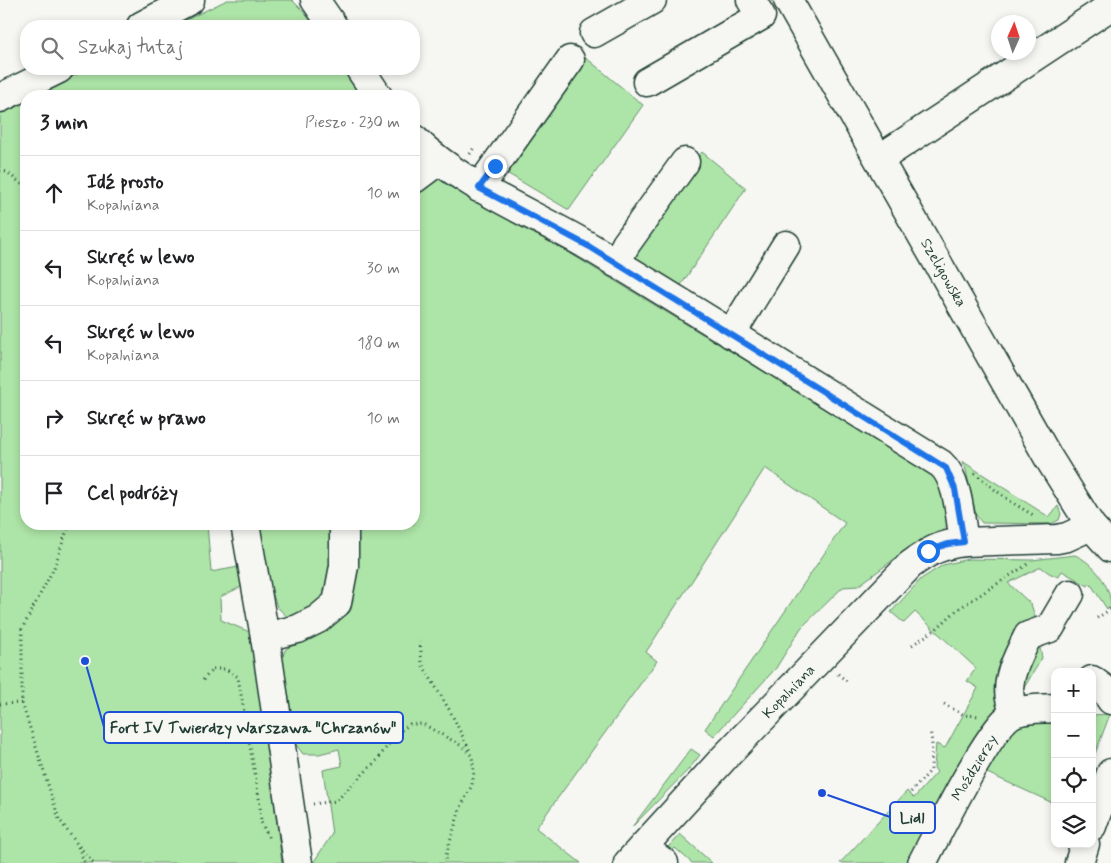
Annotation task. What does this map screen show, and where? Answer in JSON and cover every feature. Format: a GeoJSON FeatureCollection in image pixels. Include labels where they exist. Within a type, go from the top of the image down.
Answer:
{"type":"FeatureCollection","features":[{"type":"Feature","properties":{"kind":"street"},"geometry":{"type":"LineString","coordinates":[[152,20],[190,0]]}},
{"type":"Feature","properties":{"kind":"street"},"geometry":{"type":"LineString","coordinates":[[315,0],[328,20]]}},
{"type":"Feature","properties":{"kind":"street"},"geometry":{"type":"LineString","coordinates":[[594,33],[652,0]]}},
{"type":"Feature","properties":{"kind":"street"},"geometry":{"type":"LineString","coordinates":[[647,82],[761,16],[751,0]]}},
{"type":"Feature","properties":{"kind":"street","name":"Szeligowska"},"geometry":{"type":"LineString","coordinates":[[788,0],[1074,502],[1104,539]]}},
{"type":"Feature","properties":{"kind":"street"},"geometry":{"type":"LineString","coordinates":[[878,159],[1111,6]]}},
{"type":"Feature","properties":{"kind":"street"},"geometry":{"type":"LineString","coordinates":[[479,188],[570,60]]}},
{"type":"Feature","properties":{"kind":"street"},"geometry":{"type":"LineString","coordinates":[[0,98],[47,75]]}},
{"type":"Feature","properties":{"kind":"street"},"geometry":{"type":"LineString","coordinates":[[364,75],[374,90]]}},
{"type":"Feature","properties":{"kind":"street"},"geometry":{"type":"LineString","coordinates":[[420,144],[438,161],[479,188],[510,206],[568,234],[946,468],[955,489],[964,542]]}},
{"type":"Feature","properties":{"kind":"street"},"geometry":{"type":"LineString","coordinates":[[420,174],[438,161]]}},
{"type":"Feature","properties":{"kind":"street"},"geometry":{"type":"LineString","coordinates":[[616,263],[626,244],[685,162]]}},
{"type":"Feature","properties":{"kind":"street"},"geometry":{"type":"LineString","coordinates":[[731,334],[786,245]]}},
{"type":"Feature","properties":{"kind":"street"},"geometry":{"type":"LineString","coordinates":[[245,530],[265,637],[298,863]]}},
{"type":"Feature","properties":{"kind":"street"},"geometry":{"type":"LineString","coordinates":[[265,637],[305,626],[318,620],[337,603],[344,566],[344,530]]}},
{"type":"Feature","properties":{"kind":"street","name":"Kopalniana"},"geometry":{"type":"LineString","coordinates":[[635,855],[723,759],[910,565],[928,551],[948,544],[964,542],[1057,539],[1067,537],[1104,539]]}},
{"type":"Feature","properties":{"kind":"street"},"geometry":{"type":"LineString","coordinates":[[1051,709],[1010,716],[1009,685],[1014,666],[1028,636],[1050,628],[1070,594]]}},
{"type":"Feature","properties":{"kind":"street"},"geometry":{"type":"LineString","coordinates":[[1096,683],[1108,693],[1111,700]]}},
{"type":"Feature","properties":{"kind":"street"},"geometry":{"type":"LineString","coordinates":[[1096,706],[1111,704]]}},
{"type":"Feature","properties":{"kind":"street","name":"Moździerzy"},"geometry":{"type":"LineString","coordinates":[[922,863],[982,749],[1010,716]]}},
{"type":"Feature","properties":{"kind":"street"},"geometry":{"type":"LineString","coordinates":[[1096,815],[1111,774]]}},
{"type":"Feature","properties":{"kind":"street"},"geometry":{"type":"LineString","coordinates":[[1079,863],[1085,848]]}},
{"type":"Feature","properties":{"kind":"street"},"geometry":{"type":"LineString","coordinates":[[635,855],[664,863]]}},
{"type":"Feature","properties":{"kind":"path"},"geometry":{"type":"LineString","coordinates":[[470,154],[475,146]]}},
{"type":"Feature","properties":{"kind":"path"},"geometry":{"type":"LineString","coordinates":[[0,171],[7,172],[20,183]]}},
{"type":"Feature","properties":{"kind":"path"},"geometry":{"type":"LineString","coordinates":[[970,469],[1020,508],[1043,520]]}},
{"type":"Feature","properties":{"kind":"path"},"geometry":{"type":"LineString","coordinates":[[67,530],[54,568],[22,629],[22,703],[59,819],[94,863]]}},
{"type":"Feature","properties":{"kind":"path"},"geometry":{"type":"LineString","coordinates":[[912,646],[935,630],[958,609],[1032,560]]}},
{"type":"Feature","properties":{"kind":"path"},"geometry":{"type":"LineString","coordinates":[[1097,618],[1111,609]]}},
{"type":"Feature","properties":{"kind":"path"},"geometry":{"type":"LineString","coordinates":[[420,640],[422,664],[450,711],[472,756],[474,772],[472,785],[460,809],[446,855],[446,863]]}},
{"type":"Feature","properties":{"kind":"path"},"geometry":{"type":"LineString","coordinates":[[203,680],[213,669],[226,669],[238,677],[260,804],[261,822],[270,839]]}},
{"type":"Feature","properties":{"kind":"path"},"geometry":{"type":"LineString","coordinates":[[0,704],[22,703]]}},
{"type":"Feature","properties":{"kind":"path"},"geometry":{"type":"LineString","coordinates":[[944,704],[964,715],[995,718],[1010,716]]}},
{"type":"Feature","properties":{"kind":"path"},"geometry":{"type":"LineString","coordinates":[[290,808],[336,801],[378,759],[396,734],[410,724],[424,724],[462,746],[472,756]]}},
{"type":"Feature","properties":{"kind":"path"},"geometry":{"type":"LineString","coordinates":[[911,792],[931,770],[932,742],[930,730]]}},
{"type":"Feature","properties":{"kind":"path"},"geometry":{"type":"LineString","coordinates":[[77,844],[85,863]]}},
{"type":"Feature","properties":{"kind":"green space"},"geometry":{"type":"Polygon","coordinates":[[[227,0],[292,0],[310,20],[186,20],[227,0]]]}},
{"type":"Feature","properties":{"kind":"green space"},"geometry":{"type":"Polygon","coordinates":[[[585,57],[643,105],[569,210],[505,172],[585,57]]]}},
{"type":"Feature","properties":{"kind":"green space"},"geometry":{"type":"Polygon","coordinates":[[[76,75],[352,75],[363,90],[44,90],[76,75]]]}},
{"type":"Feature","properties":{"kind":"green space"},"geometry":{"type":"Polygon","coordinates":[[[20,102],[20,530],[208,530],[211,572],[244,566],[245,585],[220,597],[221,620],[252,633],[282,863],[0,863],[0,112],[20,102]]]}},
{"type":"Feature","properties":{"kind":"green space"},"geometry":{"type":"Polygon","coordinates":[[[702,152],[746,188],[679,288],[629,257],[702,152]]]}},
{"type":"Feature","properties":{"kind":"green space"},"geometry":{"type":"Polygon","coordinates":[[[434,174],[522,224],[940,479],[948,524],[941,532],[916,543],[858,586],[843,587],[801,628],[776,668],[714,736],[705,729],[845,523],[765,468],[646,652],[657,661],[536,828],[581,863],[313,863],[332,834],[323,770],[342,766],[339,749],[319,754],[303,754],[294,742],[282,659],[285,650],[334,618],[318,611],[291,620],[277,607],[263,574],[252,530],[420,530],[420,182],[434,174]]]}},
{"type":"Feature","properties":{"kind":"green space"},"geometry":{"type":"Polygon","coordinates":[[[962,461],[1049,517],[1058,506],[1061,514],[1059,520],[1051,524],[982,523],[976,515],[965,466],[962,461]]]}},
{"type":"Feature","properties":{"kind":"green space"},"geometry":{"type":"Polygon","coordinates":[[[1075,555],[1095,569],[1105,583],[1111,607],[1107,609],[1090,583],[1088,586],[1062,571],[1058,577],[1041,567],[1008,583],[1031,604],[1037,623],[1021,626],[997,670],[994,694],[1004,700],[913,863],[840,863],[907,791],[914,798],[937,772],[934,768],[936,744],[945,748],[978,688],[967,681],[976,668],[915,612],[904,623],[891,612],[921,579],[943,565],[968,559],[1032,560],[1075,555]]]}},
{"type":"Feature","properties":{"kind":"green space"},"geometry":{"type":"Polygon","coordinates":[[[1038,639],[1042,658],[1016,701],[1031,642],[1038,639]]]}},
{"type":"Feature","properties":{"kind":"green space"},"geometry":{"type":"Polygon","coordinates":[[[1110,714],[1096,751],[1096,715],[1110,714]]]}},
{"type":"Feature","properties":{"kind":"green space"},"geometry":{"type":"Polygon","coordinates":[[[1051,716],[1051,802],[985,772],[1022,718],[1051,716]]]}},
{"type":"Feature","properties":{"kind":"green space"},"geometry":{"type":"Polygon","coordinates":[[[691,749],[700,755],[689,769],[632,827],[691,749]]]}},
{"type":"Feature","properties":{"kind":"green space"},"geometry":{"type":"Polygon","coordinates":[[[680,834],[712,863],[692,863],[675,848],[663,860],[659,857],[680,834]]]}},
{"type":"Feature","properties":{"kind":"place","name":"Fort IV Twierdzy Warszawa \"Chrzanów\""},"geometry":{"type":"Point","coordinates":[85,661]}},
{"type":"Feature","properties":{"kind":"place","name":"Lidl"},"geometry":{"type":"Point","coordinates":[822,793]}},
{"type":"Feature","properties":{"kind":"route"},"geometry":{"type":"LineString","coordinates":[[495,166],[479,188],[590,247],[946,468],[955,489],[964,542],[948,544],[928,551]]}}]}
